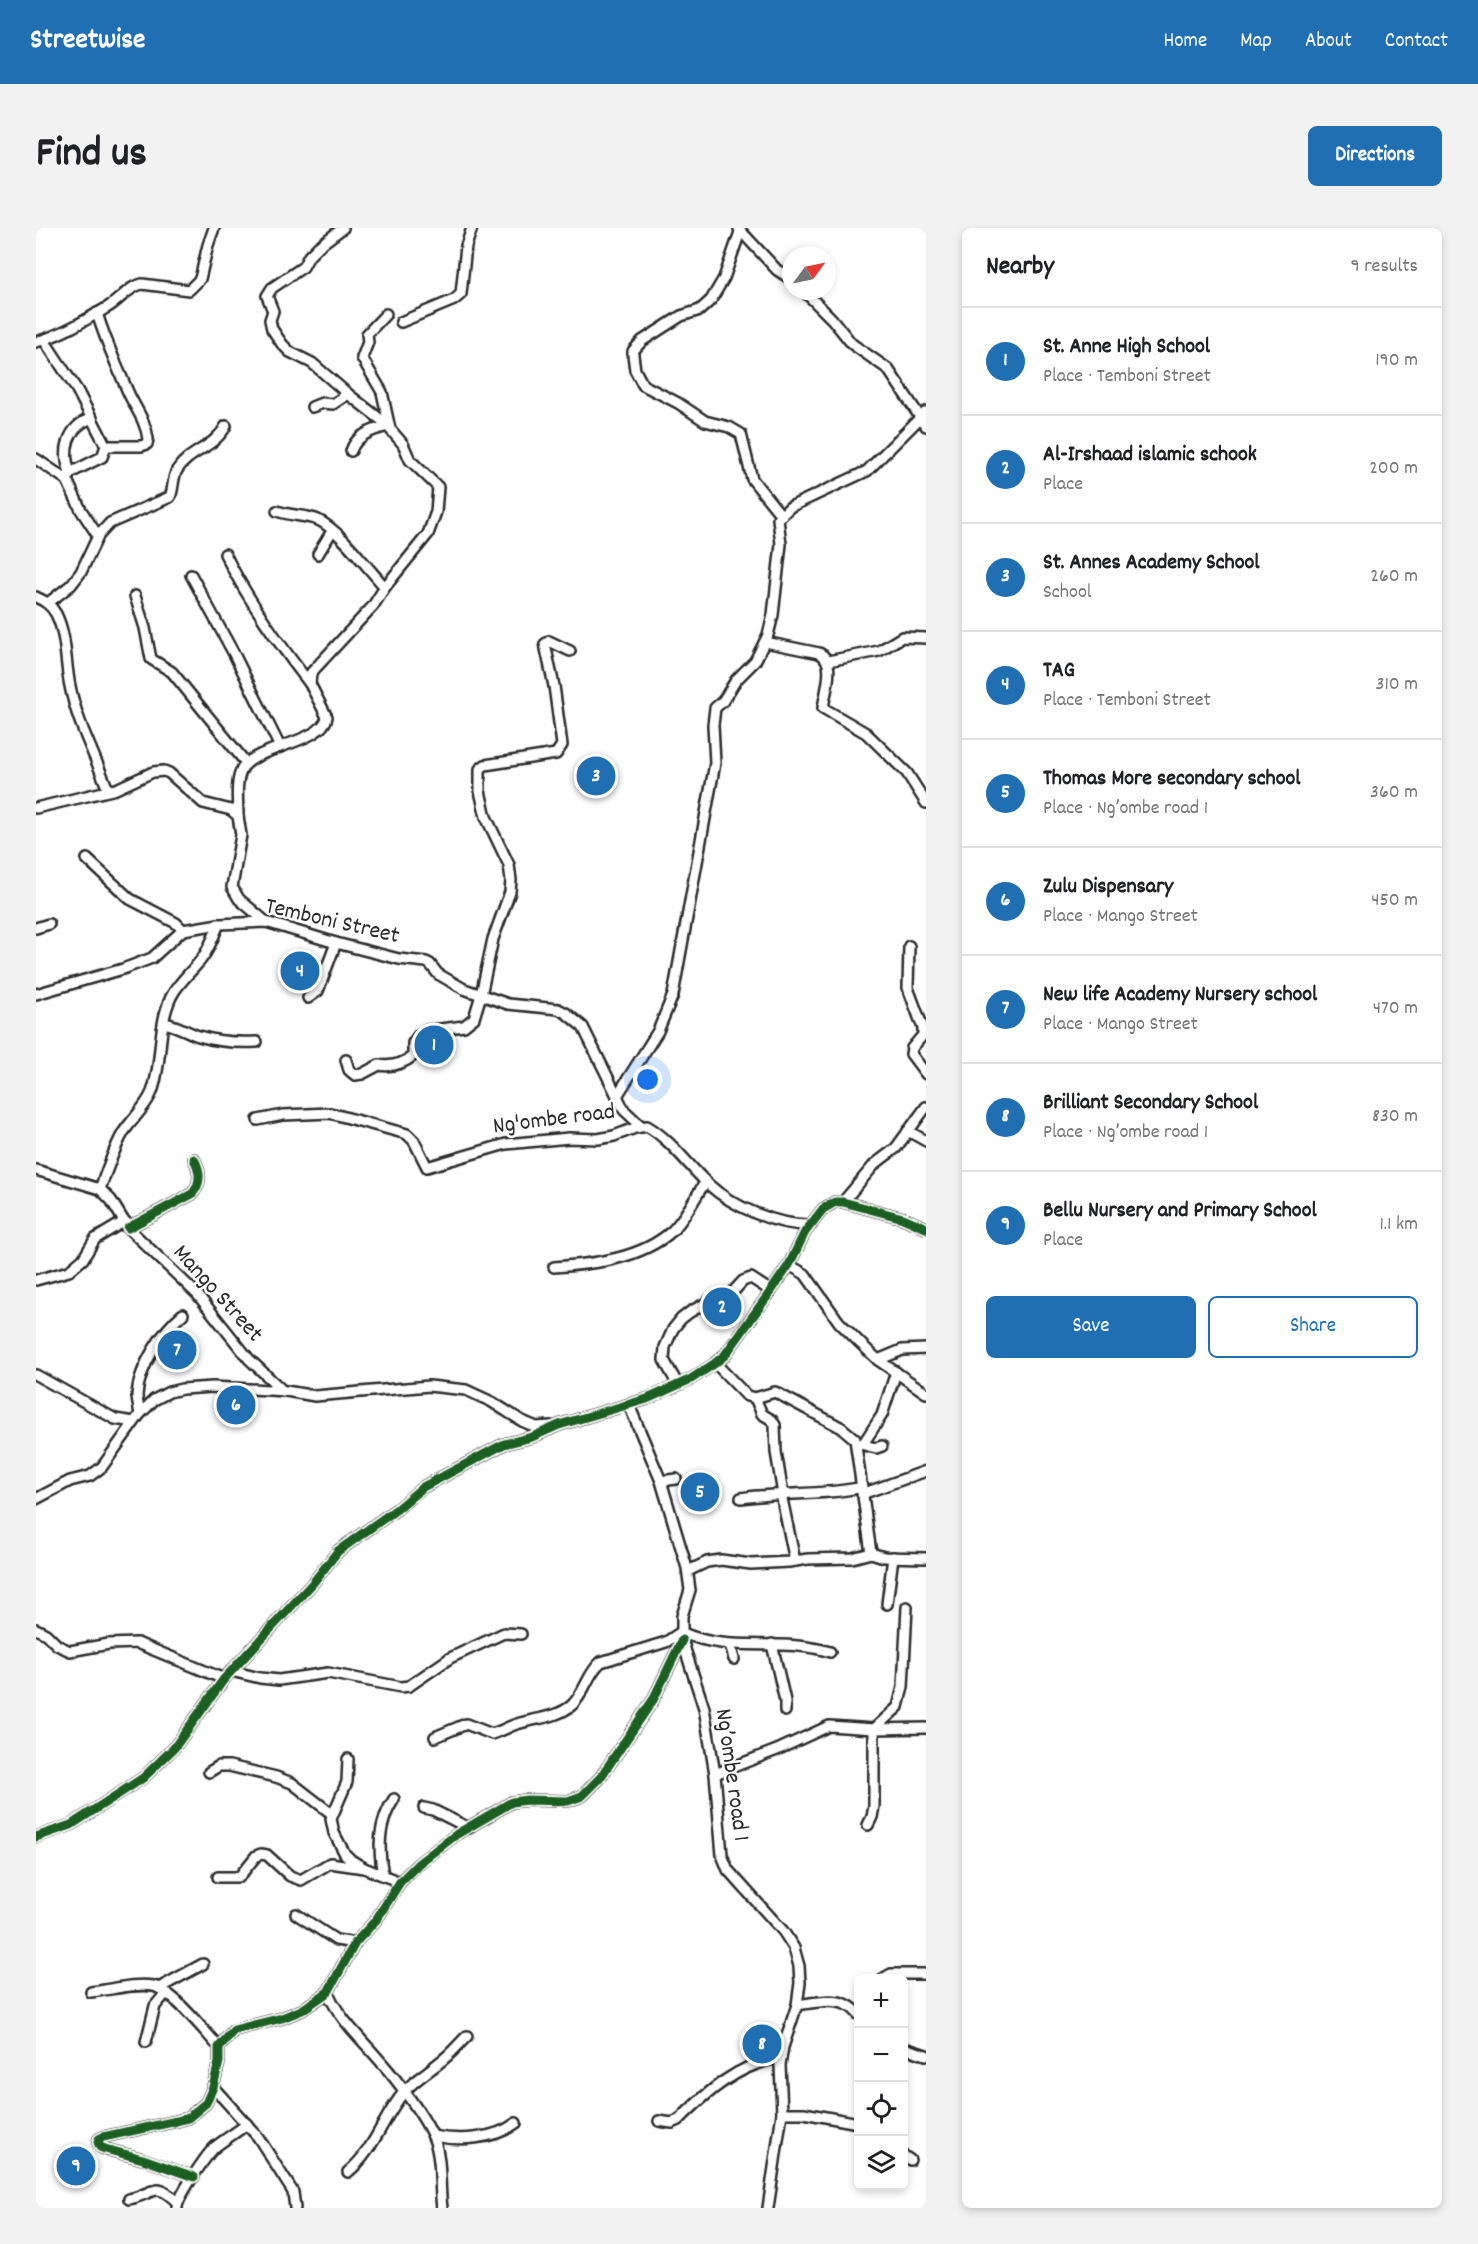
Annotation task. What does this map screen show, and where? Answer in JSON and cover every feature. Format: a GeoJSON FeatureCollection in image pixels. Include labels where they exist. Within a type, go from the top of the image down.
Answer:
{"type":"FeatureCollection","features":[{"type":"Feature","properties":{"kind":"street"},"geometry":{"type":"LineString","coordinates":[[69,476],[102,457],[106,446],[92,418],[40,341],[110,307],[136,285],[189,290],[200,279],[214,228]]}},
{"type":"Feature","properties":{"kind":"street"},"geometry":{"type":"LineString","coordinates":[[310,684],[311,673],[372,606],[428,534],[438,497],[437,485],[410,460],[403,444],[389,426],[312,363],[290,352],[272,329],[270,320],[273,311],[267,296],[269,290],[303,267],[309,256],[319,246],[343,228]]}},
{"type":"Feature","properties":{"kind":"street"},"geometry":{"type":"LineString","coordinates":[[401,322],[454,300],[461,294],[470,229]]}},
{"type":"Feature","properties":{"kind":"street"},"geometry":{"type":"LineString","coordinates":[[617,1096],[658,1031],[673,995],[715,763],[713,725],[715,708],[723,701],[736,680],[755,661],[765,642],[773,615],[781,541],[778,527],[780,514],[752,479],[741,434],[729,427],[705,421],[678,403],[643,385],[635,370],[633,351],[642,341],[681,316],[700,310],[711,300],[724,278],[739,230],[782,273]]}},
{"type":"Feature","properties":{"kind":"street"},"geometry":{"type":"LineString","coordinates":[[813,300],[852,344],[888,369],[922,415],[926,426]]}},
{"type":"Feature","properties":{"kind":"street"},"geometry":{"type":"LineString","coordinates":[[97,313],[107,343],[129,394],[140,413],[148,440],[147,444],[141,446],[106,446]]}},
{"type":"Feature","properties":{"kind":"street"},"geometry":{"type":"LineString","coordinates":[[386,314],[367,334],[368,342],[362,358],[382,392],[389,426]]}},
{"type":"Feature","properties":{"kind":"street"},"geometry":{"type":"LineString","coordinates":[[312,407],[322,402],[330,405],[348,394]]}},
{"type":"Feature","properties":{"kind":"street"},"geometry":{"type":"LineString","coordinates":[[780,514],[802,501],[867,471],[884,457],[922,415]]}},
{"type":"Feature","properties":{"kind":"street"},"geometry":{"type":"LineString","coordinates":[[92,418],[82,422],[72,433],[67,446],[66,459],[69,476],[81,510],[98,536]]}},
{"type":"Feature","properties":{"kind":"street"},"geometry":{"type":"LineString","coordinates":[[48,603],[71,585],[81,572],[98,536],[110,523],[170,497],[177,469],[186,459],[220,437],[226,426]]}},
{"type":"Feature","properties":{"kind":"street"},"geometry":{"type":"LineString","coordinates":[[351,451],[356,440],[373,430],[389,426]]}},
{"type":"Feature","properties":{"kind":"street"},"geometry":{"type":"LineString","coordinates":[[36,459],[69,476]]}},
{"type":"Feature","properties":{"kind":"street"},"geometry":{"type":"LineString","coordinates":[[277,511],[286,515],[318,520],[332,531],[385,587]]}},
{"type":"Feature","properties":{"kind":"street"},"geometry":{"type":"LineString","coordinates":[[318,554],[332,531]]}},
{"type":"Feature","properties":{"kind":"street"},"geometry":{"type":"LineString","coordinates":[[225,555],[277,641],[310,684],[327,717],[325,725],[310,734],[246,763],[239,776],[238,816],[241,835],[232,887],[239,899],[266,922]]}},
{"type":"Feature","properties":{"kind":"street"},"geometry":{"type":"LineString","coordinates":[[191,575],[234,654],[280,747]]}},
{"type":"Feature","properties":{"kind":"street"},"geometry":{"type":"LineString","coordinates":[[135,596],[145,628],[151,659],[172,672],[246,763]]}},
{"type":"Feature","properties":{"kind":"street"},"geometry":{"type":"LineString","coordinates":[[36,597],[48,603],[56,614],[62,630],[70,686],[80,724],[108,790]]}},
{"type":"Feature","properties":{"kind":"street"},"geometry":{"type":"LineString","coordinates":[[828,661],[879,651],[902,636],[926,638]]}},
{"type":"Feature","properties":{"kind":"street"},"geometry":{"type":"LineString","coordinates":[[346,1060],[349,1070],[358,1075],[379,1065],[387,1067],[407,1061],[413,1056],[413,1043],[425,1031],[464,1026],[474,1018],[512,880],[509,865],[486,817],[480,791],[480,769],[485,765],[556,754],[562,745],[545,644],[549,641],[570,651]]}},
{"type":"Feature","properties":{"kind":"street"},"geometry":{"type":"LineString","coordinates":[[765,642],[819,653],[828,661]]}},
{"type":"Feature","properties":{"kind":"street"},"geometry":{"type":"LineString","coordinates":[[828,661],[823,708],[866,733],[907,773],[926,803]]}},
{"type":"Feature","properties":{"kind":"street"},"geometry":{"type":"LineString","coordinates":[[36,808],[116,789],[153,772],[164,771],[203,803],[231,810],[238,816]]}},
{"type":"Feature","properties":{"kind":"street"},"geometry":{"type":"LineString","coordinates":[[36,994],[152,958],[183,930],[176,923],[130,899],[87,859]]}},
{"type":"Feature","properties":{"kind":"street","name":"Temboni Street"},"geometry":{"type":"LineString","coordinates":[[183,930],[219,924],[266,922],[336,944],[399,959],[426,962],[450,982],[508,1004],[558,1009],[574,1018],[589,1039],[624,1110],[641,1126]]}},
{"type":"Feature","properties":{"kind":"street"},"geometry":{"type":"LineString","coordinates":[[36,928],[49,924]]}},
{"type":"Feature","properties":{"kind":"street"},"geometry":{"type":"LineString","coordinates":[[36,1170],[100,1189],[115,1148],[133,1117],[152,1093],[164,1023],[171,997],[180,981],[202,959],[219,924]]}},
{"type":"Feature","properties":{"kind":"street"},"geometry":{"type":"LineString","coordinates":[[308,998],[318,991],[336,944]]}},
{"type":"Feature","properties":{"kind":"street"},"geometry":{"type":"LineString","coordinates":[[909,946],[908,988],[923,1028],[923,1035],[912,1048],[911,1053],[926,1074]]}},
{"type":"Feature","properties":{"kind":"street"},"geometry":{"type":"LineString","coordinates":[[164,1023],[176,1025],[199,1036],[225,1042],[256,1042]]}},
{"type":"Feature","properties":{"kind":"street"},"geometry":{"type":"LineString","coordinates":[[843,1202],[875,1164],[890,1154],[926,1107]]}},
{"type":"Feature","properties":{"kind":"street","name":"Ng'ombe road"},"geometry":{"type":"LineString","coordinates":[[258,1120],[283,1115],[330,1113],[407,1134],[414,1141],[427,1167],[506,1144],[569,1138],[598,1139],[647,1126],[720,1193],[746,1209],[785,1223],[811,1225]]}},
{"type":"Feature","properties":{"kind":"street"},"geometry":{"type":"LineString","coordinates":[[908,1131],[926,1142]]}},
{"type":"Feature","properties":{"kind":"street"},"geometry":{"type":"LineString","coordinates":[[36,1280],[69,1271],[83,1259],[95,1239],[192,1194],[200,1182],[194,1159]]}},
{"type":"Feature","properties":{"kind":"street"},"geometry":{"type":"LineString","coordinates":[[554,1267],[628,1255],[655,1242],[672,1230],[681,1220],[706,1181]]}},
{"type":"Feature","properties":{"kind":"street","name":"Mango Street"},"geometry":{"type":"LineString","coordinates":[[100,1189],[111,1200],[126,1224],[197,1294],[249,1359],[283,1391]]}},
{"type":"Feature","properties":{"kind":"street"},"geometry":{"type":"LineString","coordinates":[[36,1837],[71,1825],[143,1778],[174,1748],[224,1679],[312,1584],[338,1551],[432,1482],[504,1444],[629,1405],[678,1385],[715,1363],[725,1355],[771,1291],[823,1209],[835,1202],[843,1202],[903,1218],[926,1228]]}},
{"type":"Feature","properties":{"kind":"street"},"geometry":{"type":"LineString","coordinates":[[789,1264],[805,1274],[839,1322],[878,1360],[926,1393]]}},
{"type":"Feature","properties":{"kind":"street"},"geometry":{"type":"LineString","coordinates":[[678,1385],[664,1360],[668,1338],[681,1319],[710,1301],[731,1294],[747,1279],[754,1279],[771,1291]]}},
{"type":"Feature","properties":{"kind":"street"},"geometry":{"type":"LineString","coordinates":[[137,1418],[137,1395],[153,1349],[168,1328],[183,1314]]}},
{"type":"Feature","properties":{"kind":"street"},"geometry":{"type":"LineString","coordinates":[[878,1360],[902,1350],[926,1349]]}},
{"type":"Feature","properties":{"kind":"street"},"geometry":{"type":"LineString","coordinates":[[715,1363],[747,1396],[755,1398],[775,1392],[850,1433],[860,1444],[876,1448],[882,1446]]}},
{"type":"Feature","properties":{"kind":"street"},"geometry":{"type":"LineString","coordinates":[[871,1553],[860,1444],[879,1422],[896,1372]]}},
{"type":"Feature","properties":{"kind":"street"},"geometry":{"type":"LineString","coordinates":[[36,1375],[115,1419],[137,1418]]}},
{"type":"Feature","properties":{"kind":"street"},"geometry":{"type":"LineString","coordinates":[[36,1499],[70,1481],[90,1476],[102,1467],[137,1418],[154,1400],[169,1392],[182,1389],[283,1391],[315,1396],[429,1386],[466,1390],[492,1402],[522,1421],[536,1426],[559,1425]]}},
{"type":"Feature","properties":{"kind":"street"},"geometry":{"type":"LineString","coordinates":[[755,1398],[762,1414],[776,1425],[776,1452],[795,1561]]}},
{"type":"Feature","properties":{"kind":"street","name":"Ng’ombe road 1"},"geometry":{"type":"LineString","coordinates":[[629,1405],[661,1481],[687,1571],[690,1590],[682,1616],[682,1636],[704,1708],[715,1774],[722,1855],[728,1870],[783,1931],[794,1948],[800,1966],[797,2005],[781,2058],[782,2113],[768,2208]]}},
{"type":"Feature","properties":{"kind":"street"},"geometry":{"type":"LineString","coordinates":[[741,1498],[863,1490],[926,1471]]}},
{"type":"Feature","properties":{"kind":"street"},"geometry":{"type":"LineString","coordinates":[[661,1481],[676,1479]]}},
{"type":"Feature","properties":{"kind":"street"},"geometry":{"type":"LineString","coordinates":[[687,1571],[707,1562],[721,1560],[751,1564],[852,1558],[871,1553],[892,1557],[926,1558]]}},
{"type":"Feature","properties":{"kind":"street"},"geometry":{"type":"LineString","coordinates":[[887,1604],[892,1557]]}},
{"type":"Feature","properties":{"kind":"street"},"geometry":{"type":"LineString","coordinates":[[868,1825],[874,1806],[874,1729],[898,1707],[900,1702],[903,1687],[907,1607]]}},
{"type":"Feature","properties":{"kind":"street"},"geometry":{"type":"LineString","coordinates":[[36,1629],[46,1634],[57,1645],[70,1651],[109,1644],[142,1645],[166,1657],[224,1679]]}},
{"type":"Feature","properties":{"kind":"street"},"geometry":{"type":"LineString","coordinates":[[231,1671],[279,1680],[328,1673],[400,1687],[409,1686],[450,1658],[504,1634],[521,1634]]}},
{"type":"Feature","properties":{"kind":"street"},"geometry":{"type":"LineString","coordinates":[[194,2177],[100,2147],[99,2139],[189,2118],[206,2103],[213,2087],[219,2062],[219,2047],[234,2030],[282,2018],[302,2010],[328,1992],[355,1943],[376,1920],[400,1882],[419,1863],[457,1834],[512,1802],[568,1801],[582,1796],[600,1778],[653,1700],[682,1636]]}},
{"type":"Feature","properties":{"kind":"street"},"geometry":{"type":"LineString","coordinates":[[435,1737],[466,1724],[492,1734],[510,1726],[561,1711],[570,1706],[580,1695],[593,1669],[601,1662],[682,1636],[730,1645],[810,1646],[830,1652]]}},
{"type":"Feature","properties":{"kind":"street"},"geometry":{"type":"LineString","coordinates":[[772,1644],[785,1710]]}},
{"type":"Feature","properties":{"kind":"street"},"geometry":{"type":"LineString","coordinates":[[730,1645],[734,1659]]}},
{"type":"Feature","properties":{"kind":"street"},"geometry":{"type":"LineString","coordinates":[[715,1774],[770,1754],[829,1726],[874,1729],[926,1728]]}},
{"type":"Feature","properties":{"kind":"street"},"geometry":{"type":"LineString","coordinates":[[348,1760],[347,1782],[332,1814],[331,1824],[345,1854],[364,1868]]}},
{"type":"Feature","properties":{"kind":"street"},"geometry":{"type":"LineString","coordinates":[[209,1772],[219,1766],[229,1766],[284,1780],[332,1814]]}},
{"type":"Feature","properties":{"kind":"street"},"geometry":{"type":"LineString","coordinates":[[383,1875],[379,1852],[380,1839],[384,1816],[394,1799]]}},
{"type":"Feature","properties":{"kind":"street"},"geometry":{"type":"LineString","coordinates":[[423,1808],[433,1810],[469,1828]]}},
{"type":"Feature","properties":{"kind":"street"},"geometry":{"type":"LineString","coordinates":[[218,1877],[239,1877],[256,1856],[261,1854],[267,1855],[290,1875],[301,1880],[330,1863],[364,1868],[400,1882]]}},
{"type":"Feature","properties":{"kind":"street"},"geometry":{"type":"LineString","coordinates":[[296,1914],[336,1940],[355,1943]]}},
{"type":"Feature","properties":{"kind":"street"},"geometry":{"type":"LineString","coordinates":[[146,2042],[155,2006],[162,1990],[203,1964]]}},
{"type":"Feature","properties":{"kind":"street"},"geometry":{"type":"LineString","coordinates":[[908,1974],[926,1974]]}},
{"type":"Feature","properties":{"kind":"street"},"geometry":{"type":"LineString","coordinates":[[92,1992],[136,1986],[162,1990],[177,2001],[219,2047]]}},
{"type":"Feature","properties":{"kind":"street"},"geometry":{"type":"LineString","coordinates":[[328,1992],[342,2018],[404,2091],[433,2136],[438,2158],[442,2208]]}},
{"type":"Feature","properties":{"kind":"street"},"geometry":{"type":"LineString","coordinates":[[797,2005],[831,2001],[843,2002],[854,2007]]}},
{"type":"Feature","properties":{"kind":"street"},"geometry":{"type":"LineString","coordinates":[[348,2172],[360,2161],[374,2142],[388,2114],[404,2091],[441,2062],[467,2036]]}},
{"type":"Feature","properties":{"kind":"street"},"geometry":{"type":"LineString","coordinates":[[908,2050],[926,2055]]}},
{"type":"Feature","properties":{"kind":"street"},"geometry":{"type":"LineString","coordinates":[[659,2121],[672,2123],[679,2120],[715,2088],[741,2070],[768,2060],[781,2058]]}},
{"type":"Feature","properties":{"kind":"street"},"geometry":{"type":"LineString","coordinates":[[213,2087],[258,2137],[293,2192],[295,2208]]}},
{"type":"Feature","properties":{"kind":"street"},"geometry":{"type":"LineString","coordinates":[[782,2113],[804,2113],[854,2123]]}},
{"type":"Feature","properties":{"kind":"street"},"geometry":{"type":"LineString","coordinates":[[433,2136],[456,2140],[483,2136],[508,2129],[516,2123]]}},
{"type":"Feature","properties":{"kind":"street"},"geometry":{"type":"LineString","coordinates":[[129,2199],[160,2189],[166,2191],[177,2205],[214,2148],[247,2124]]}},
{"type":"Feature","properties":{"kind":"cycle path"},"geometry":{"type":"LineString","coordinates":[[128,1228],[192,1194],[199,1178],[194,1159]]}},
{"type":"Feature","properties":{"kind":"cycle path"},"geometry":{"type":"LineString","coordinates":[[36,1837],[71,1825],[143,1778],[174,1748],[224,1679],[312,1584],[338,1551],[397,1509],[423,1487],[504,1444],[647,1399],[691,1379],[714,1364],[725,1355],[771,1291],[789,1265],[805,1232],[823,1209],[835,1202],[843,1202],[903,1218],[926,1228]]}},
{"type":"Feature","properties":{"kind":"cycle path"},"geometry":{"type":"LineString","coordinates":[[194,2177],[143,2159],[105,2149],[100,2147],[99,2139],[188,2118],[206,2103],[213,2087],[219,2062],[219,2047],[234,2030],[282,2018],[302,2010],[328,1992],[355,1943],[376,1920],[400,1882],[419,1863],[457,1834],[512,1802],[568,1801],[582,1796],[600,1778],[653,1700],[682,1640]]}},
{"type":"Feature","properties":{"kind":"place","name":"St. Annes Academy School"},"geometry":{"type":"Point","coordinates":[596,776]}},
{"type":"Feature","properties":{"kind":"place","name":"TAG"},"geometry":{"type":"Point","coordinates":[300,971]}},
{"type":"Feature","properties":{"kind":"place","name":"St. Anne High School"},"geometry":{"type":"Point","coordinates":[434,1045]}},
{"type":"Feature","properties":{"kind":"place","name":"Al-Irshaad islamic schook"},"geometry":{"type":"Point","coordinates":[722,1307]}},
{"type":"Feature","properties":{"kind":"place","name":"New life Academy Nursery school"},"geometry":{"type":"Point","coordinates":[177,1350]}},
{"type":"Feature","properties":{"kind":"place","name":"Zulu Dispensary"},"geometry":{"type":"Point","coordinates":[236,1405]}},
{"type":"Feature","properties":{"kind":"place","name":"Thomas More secondary school"},"geometry":{"type":"Point","coordinates":[700,1492]}},
{"type":"Feature","properties":{"kind":"place","name":"Brilliant Secondary School"},"geometry":{"type":"Point","coordinates":[762,2044]}},
{"type":"Feature","properties":{"kind":"place","name":"Bellu Nursery and Primary School"},"geometry":{"type":"Point","coordinates":[76,2166]}}]}
